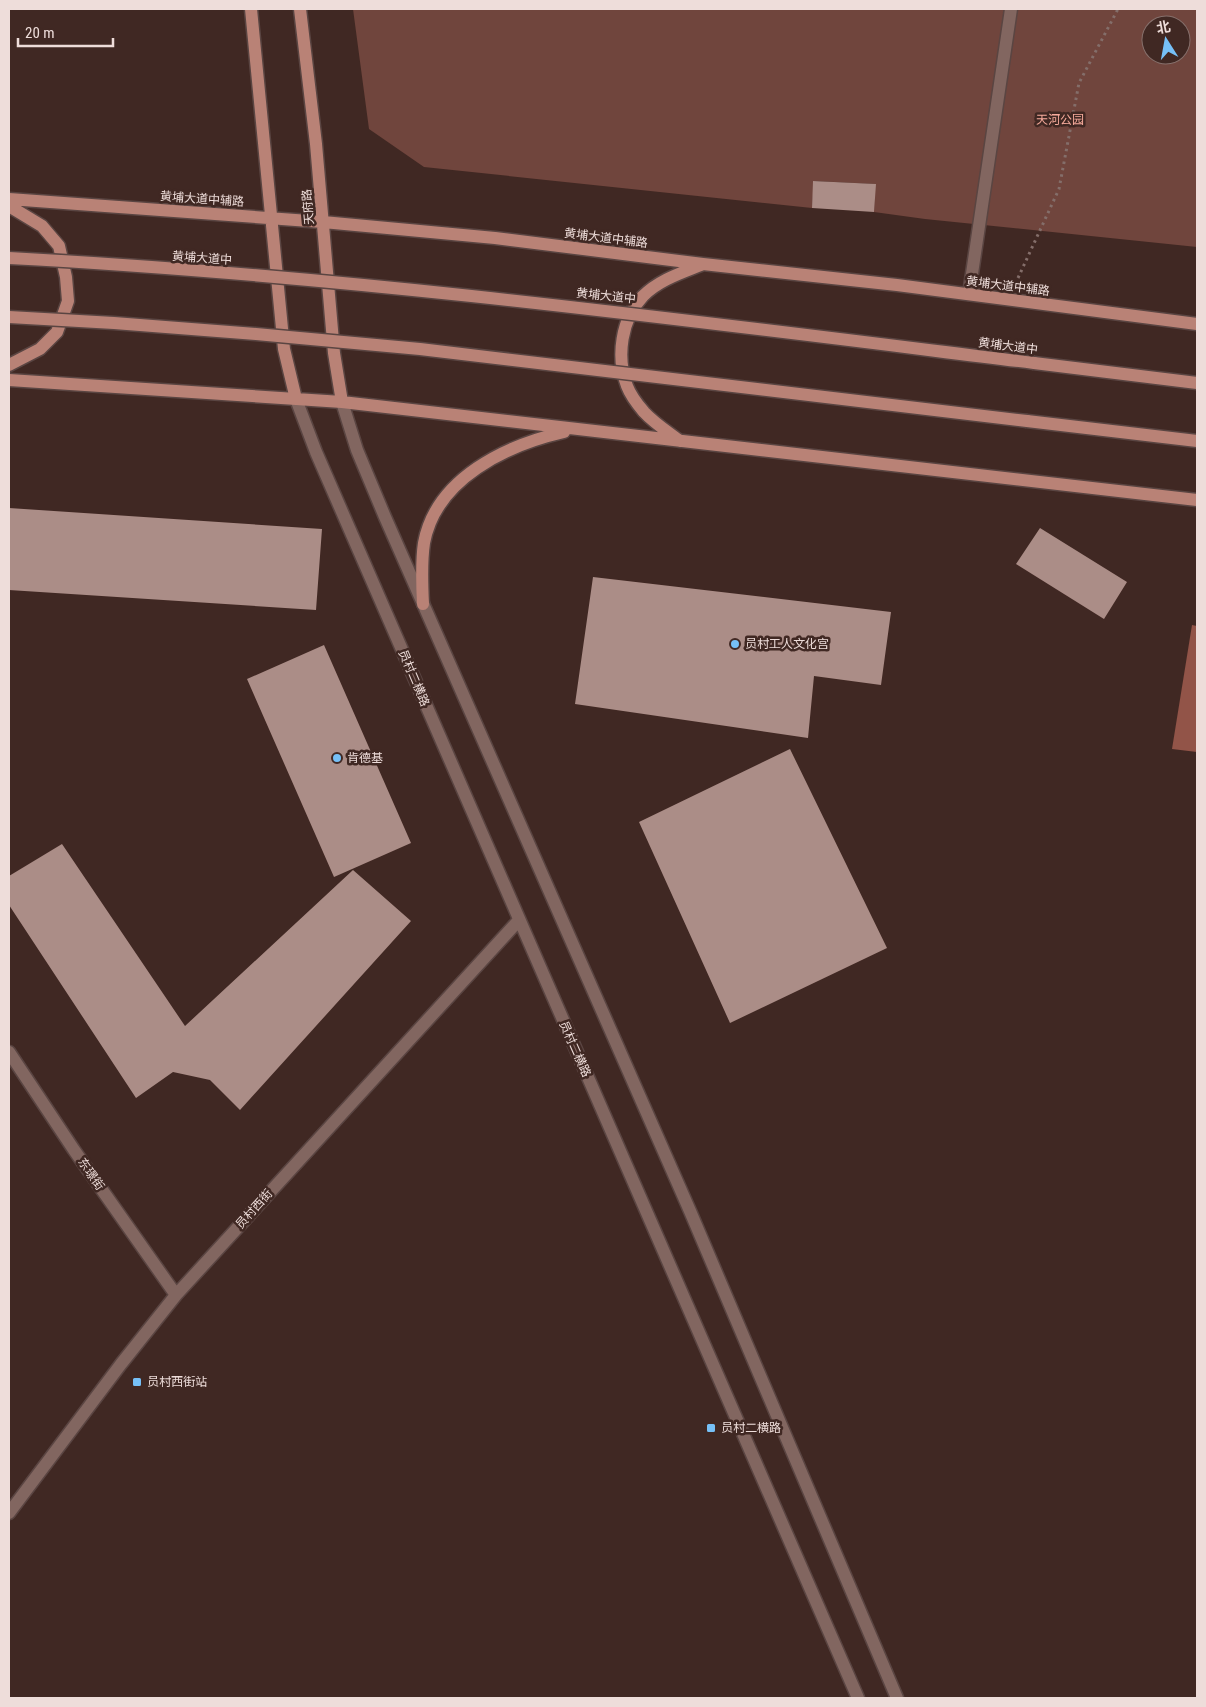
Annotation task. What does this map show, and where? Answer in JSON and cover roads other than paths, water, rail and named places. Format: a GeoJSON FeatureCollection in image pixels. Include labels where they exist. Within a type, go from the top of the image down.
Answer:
{"type":"FeatureCollection","features":[{"type":"Feature","properties":{"kind":"main road"},"geometry":{"type":"LineString","coordinates":[[251,9],[284,349],[296,398]]}},
{"type":"Feature","properties":{"kind":"main road","name":"天府路"},"geometry":{"type":"LineString","coordinates":[[300,9],[323,222],[334,353],[342,402]]}},
{"type":"Feature","properties":{"kind":"main road","name":"黄埔大道中辅路"},"geometry":{"type":"LineString","coordinates":[[9,199],[323,222],[495,238],[969,294],[1197,324]]}},
{"type":"Feature","properties":{"kind":"main road"},"geometry":{"type":"LineString","coordinates":[[9,206],[42,226],[59,246],[66,276],[68,301],[57,332],[40,349],[9,365]]}},
{"type":"Feature","properties":{"kind":"main road","name":"黄埔大道中"},"geometry":{"type":"LineString","coordinates":[[9,258],[236,274],[613,311],[1197,383]]}},
{"type":"Feature","properties":{"kind":"main road"},"geometry":{"type":"LineString","coordinates":[[680,441],[645,413],[627,387],[622,361],[623,339],[626,321],[644,295],[664,280],[703,264]]}},
{"type":"Feature","properties":{"kind":"main road"},"geometry":{"type":"LineString","coordinates":[[9,317],[256,334],[420,349],[1197,441]]}},
{"type":"Feature","properties":{"kind":"main road"},"geometry":{"type":"LineString","coordinates":[[9,380],[342,402],[1197,500]]}},
{"type":"Feature","properties":{"kind":"main road"},"geometry":{"type":"LineString","coordinates":[[423,604],[422,563],[425,541],[438,507],[450,492],[465,478],[502,453],[546,436],[574,430]]}},
{"type":"Feature","properties":{"kind":"street"},"geometry":{"type":"LineString","coordinates":[[969,294],[1011,9]]}},
{"type":"Feature","properties":{"kind":"street","name":"员村二横路"},"geometry":{"type":"LineString","coordinates":[[296,398],[316,452],[858,1698]]}},
{"type":"Feature","properties":{"kind":"street"},"geometry":{"type":"LineString","coordinates":[[342,402],[357,450],[690,1211],[896,1698]]}},
{"type":"Feature","properties":{"kind":"street","name":"员村西街"},"geometry":{"type":"LineString","coordinates":[[9,1514],[121,1364],[176,1295],[519,920]]}},
{"type":"Feature","properties":{"kind":"street","name":"东璟街"},"geometry":{"type":"LineString","coordinates":[[9,1052],[74,1150],[176,1295]]}},
{"type":"Feature","properties":{"kind":"place","name":"员村工人文化宫"},"geometry":{"type":"Point","coordinates":[735,644]}},
{"type":"Feature","properties":{"kind":"place","name":"肯德基"},"geometry":{"type":"Point","coordinates":[337,758]}},
{"type":"Feature","properties":{"kind":"place","name":"员村西街站"},"geometry":{"type":"Point","coordinates":[137,1382]}},
{"type":"Feature","properties":{"kind":"place","name":"员村二横路"},"geometry":{"type":"Point","coordinates":[711,1428]}},
{"type":"Feature","properties":{"kind":"park label","name":"天河公园"},"geometry":{"type":"Point","coordinates":[1060,120]}}]}
